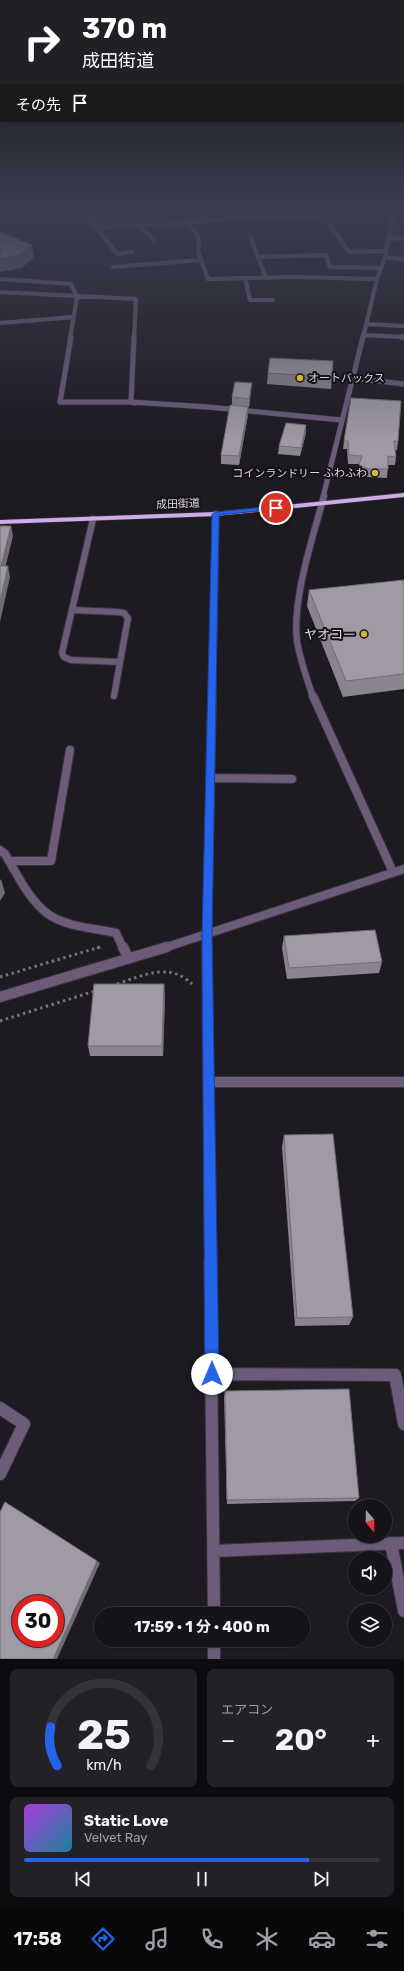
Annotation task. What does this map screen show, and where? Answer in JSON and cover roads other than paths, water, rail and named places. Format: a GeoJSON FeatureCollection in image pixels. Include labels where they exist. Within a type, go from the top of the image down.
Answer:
{"type":"FeatureCollection","features":[{"type":"Feature","properties":{"kind":"highway","name":"成田街道"},"geometry":{"type":"LineString","coordinates":[[0,522],[216,514],[404,495]]}},
{"type":"Feature","properties":{"kind":"street"},"geometry":{"type":"LineString","coordinates":[[73,288],[77,297],[60,402],[131,402],[341,420]]}},
{"type":"Feature","properties":{"kind":"street"},"geometry":{"type":"LineString","coordinates":[[247,288],[250,300],[273,300]]}},
{"type":"Feature","properties":{"kind":"street"},"geometry":{"type":"LineString","coordinates":[[375,288],[320,503],[297,604],[297,640],[303,667],[317,708],[393,872]]}},
{"type":"Feature","properties":{"kind":"street"},"geometry":{"type":"LineString","coordinates":[[0,292],[136,299],[131,402]]}},
{"type":"Feature","properties":{"kind":"street"},"geometry":{"type":"LineString","coordinates":[[0,323],[74,317]]}},
{"type":"Feature","properties":{"kind":"street"},"geometry":{"type":"LineString","coordinates":[[366,324],[404,326]]}},
{"type":"Feature","properties":{"kind":"street"},"geometry":{"type":"LineString","coordinates":[[363,334],[404,337]]}},
{"type":"Feature","properties":{"kind":"street"},"geometry":{"type":"LineString","coordinates":[[352,378],[404,384]]}},
{"type":"Feature","properties":{"kind":"street"},"geometry":{"type":"LineString","coordinates":[[214,1607],[210,1082],[207,935],[216,514]]}},
{"type":"Feature","properties":{"kind":"street"},"geometry":{"type":"LineString","coordinates":[[93,519],[62,653],[64,658],[71,660],[120,662]]}},
{"type":"Feature","properties":{"kind":"street"},"geometry":{"type":"LineString","coordinates":[[72,610],[124,613],[128,618],[114,696]]}},
{"type":"Feature","properties":{"kind":"street"},"geometry":{"type":"LineString","coordinates":[[9,861],[51,860],[70,750]]}},
{"type":"Feature","properties":{"kind":"street"},"geometry":{"type":"LineString","coordinates":[[210,778],[292,779]]}},
{"type":"Feature","properties":{"kind":"street"},"geometry":{"type":"LineString","coordinates":[[0,850],[48,915],[61,921],[116,933],[128,958]]}},
{"type":"Feature","properties":{"kind":"street"},"geometry":{"type":"LineString","coordinates":[[0,997],[207,935],[404,869]]}},
{"type":"Feature","properties":{"kind":"street"},"geometry":{"type":"LineString","coordinates":[[210,1082],[404,1082]]}},
{"type":"Feature","properties":{"kind":"street"},"geometry":{"type":"LineString","coordinates":[[212,1374],[395,1375],[404,1424]]}},
{"type":"Feature","properties":{"kind":"street"},"geometry":{"type":"LineString","coordinates":[[0,1408],[24,1424],[0,1474]]}},
{"type":"Feature","properties":{"kind":"street"},"geometry":{"type":"LineString","coordinates":[[213,1551],[398,1543],[404,1611]]}},
{"type":"Feature","properties":{"kind":"street"},"geometry":{"type":"LineString","coordinates":[[214,1647],[214,1659]]}},
{"type":"Feature","properties":{"kind":"place","name":"オートバックス"},"geometry":{"type":"Point","coordinates":[300,378]}},
{"type":"Feature","properties":{"kind":"place","name":"コインランドリー ふわふわ"},"geometry":{"type":"Point","coordinates":[375,473]}},
{"type":"Feature","properties":{"kind":"place","name":"ヤオコー"},"geometry":{"type":"Point","coordinates":[364,634]}}]}
